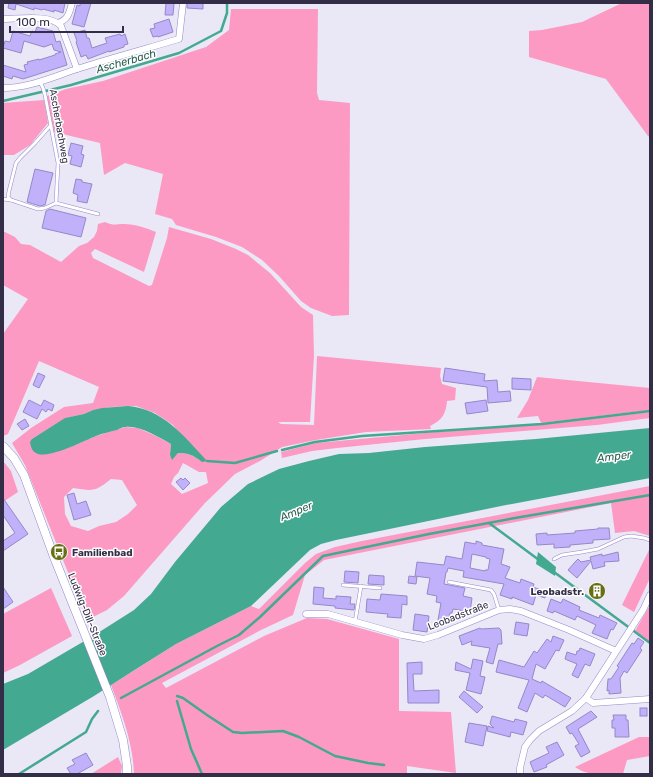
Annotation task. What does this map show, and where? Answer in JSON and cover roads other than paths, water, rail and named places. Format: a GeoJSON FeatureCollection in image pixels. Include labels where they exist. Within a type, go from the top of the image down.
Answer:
{"type":"FeatureCollection","features":[{"type":"Feature","properties":{"kind":"street"},"geometry":{"type":"LineString","coordinates":[[58,23],[68,16],[72,3]]}},
{"type":"Feature","properties":{"kind":"street","name":"Ascherbachweg"},"geometry":{"type":"LineString","coordinates":[[3,88],[42,85],[77,69],[180,38],[183,3]]}},
{"type":"Feature","properties":{"kind":"street"},"geometry":{"type":"LineString","coordinates":[[3,19],[43,18],[58,23],[61,26],[77,69]]}},
{"type":"Feature","properties":{"kind":"street","name":"Ludwig-Dill-Straße"},"geometry":{"type":"LineString","coordinates":[[3,446],[14,458],[24,475],[84,634],[109,694],[124,740],[127,774]]}},
{"type":"Feature","properties":{"kind":"street"},"geometry":{"type":"LineString","coordinates":[[520,774],[525,747],[530,740],[539,731],[572,711],[586,698],[650,595]]}},
{"type":"Feature","properties":{"kind":"street","name":"Leobadstraße"},"geometry":{"type":"LineString","coordinates":[[306,614],[328,614],[402,635],[424,639],[438,635],[499,610],[521,611],[616,651]]}},
{"type":"Feature","properties":{"kind":"street"},"geometry":{"type":"LineString","coordinates":[[586,698],[593,703],[650,699]]}},
{"type":"Feature","properties":{"kind":"lane","name":"Ascherbachweg"},"geometry":{"type":"LineString","coordinates":[[42,85],[58,163],[56,203]]}},
{"type":"Feature","properties":{"kind":"lane"},"geometry":{"type":"LineString","coordinates":[[11,200],[8,197],[16,164],[50,125]]}},
{"type":"Feature","properties":{"kind":"lane"},"geometry":{"type":"LineString","coordinates":[[3,199],[38,208],[45,208],[56,203],[98,214]]}},
{"type":"Feature","properties":{"kind":"lane"},"geometry":{"type":"LineString","coordinates":[[554,559],[562,555],[598,549],[624,537],[631,536],[650,540]]}},
{"type":"Feature","properties":{"kind":"lane","name":"Leobadstraße"},"geometry":{"type":"LineString","coordinates":[[449,582],[491,590],[494,594],[499,610]]}},
{"type":"Feature","properties":{"kind":"lane"},"geometry":{"type":"LineString","coordinates":[[343,584],[380,588]]}},
{"type":"Feature","properties":{"kind":"lane"},"geometry":{"type":"LineString","coordinates":[[355,622],[361,586]]}},
{"type":"Feature","properties":{"kind":"water"},"geometry":{"type":"Polygon","coordinates":[[[128,406],[152,412],[162,418],[181,433],[207,461],[202,462],[191,455],[182,453],[178,453],[172,460],[170,455],[171,444],[149,432],[131,427],[123,427],[101,434],[50,454],[38,454],[33,451],[31,447],[30,442],[32,439],[65,418],[102,408],[128,406]]]}},
{"type":"Feature","properties":{"kind":"water","name":"Amper"},"geometry":{"type":"Polygon","coordinates":[[[650,428],[650,478],[506,505],[321,544],[310,550],[251,606],[176,644],[94,696],[3,750],[3,684],[28,674],[134,610],[151,594],[175,562],[221,507],[248,484],[279,469],[339,454],[369,453],[650,428]]]}},
{"type":"Feature","properties":{"kind":"water"},"geometry":{"type":"Polygon","coordinates":[[[538,552],[556,567],[555,576],[536,564],[538,552]]]}},
{"type":"Feature","properties":{"kind":"waterway","name":"Ascherbach"},"geometry":{"type":"LineString","coordinates":[[3,101],[71,85],[179,53],[221,31],[227,13],[227,3]]}},
{"type":"Feature","properties":{"kind":"waterway"},"geometry":{"type":"LineString","coordinates":[[282,450],[315,442],[362,436],[542,424],[650,411]]}},
{"type":"Feature","properties":{"kind":"waterway"},"geometry":{"type":"LineString","coordinates":[[207,461],[235,463],[277,451]]}},
{"type":"Feature","properties":{"kind":"waterway"},"geometry":{"type":"LineString","coordinates":[[121,698],[239,635],[260,617],[323,556],[429,534],[650,495]]}},
{"type":"Feature","properties":{"kind":"waterway"},"geometry":{"type":"LineString","coordinates":[[489,523],[539,560]]}},
{"type":"Feature","properties":{"kind":"waterway"},"geometry":{"type":"LineString","coordinates":[[554,572],[650,643]]}},
{"type":"Feature","properties":{"kind":"waterway"},"geometry":{"type":"LineString","coordinates":[[177,696],[183,698],[233,732],[283,731],[299,737],[335,756],[384,765]]}},
{"type":"Feature","properties":{"kind":"waterway"},"geometry":{"type":"LineString","coordinates":[[177,701],[191,749],[202,774]]}},
{"type":"Feature","properties":{"kind":"waterway"},"geometry":{"type":"LineString","coordinates":[[19,774],[86,732],[92,719],[98,711]]}},
{"type":"Feature","properties":{"kind":"place","name":"Familienbad"},"geometry":{"type":"Point","coordinates":[59,552]}},
{"type":"Feature","properties":{"kind":"place","name":"Leobadstr."},"geometry":{"type":"Point","coordinates":[597,591]}}]}
